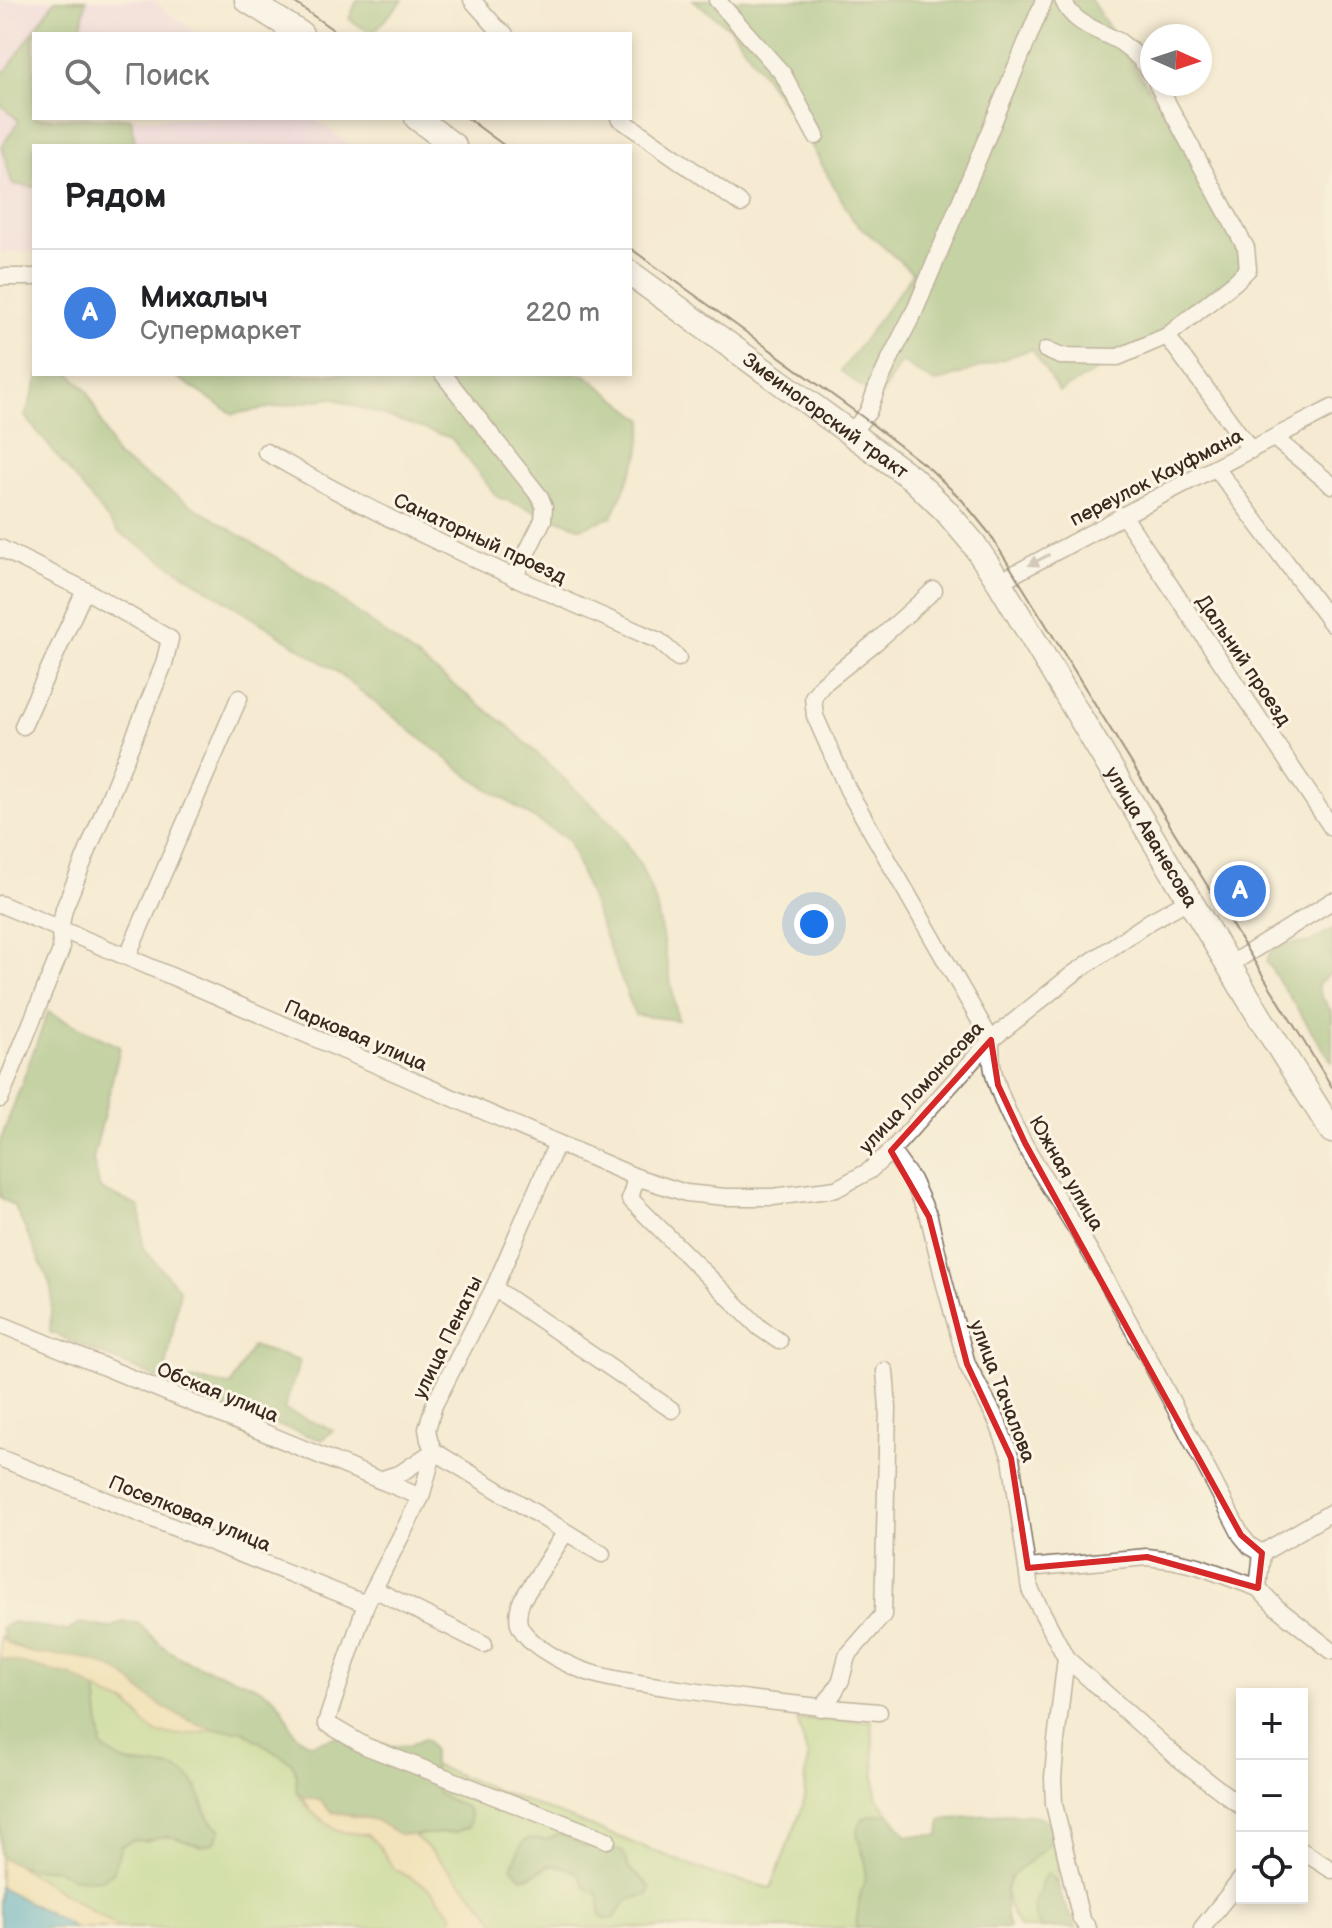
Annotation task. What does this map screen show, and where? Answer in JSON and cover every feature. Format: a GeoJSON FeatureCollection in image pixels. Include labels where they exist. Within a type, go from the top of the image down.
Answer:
{"type":"FeatureCollection","features":[{"type":"Feature","properties":{"kind":"highway"},"geometry":{"type":"LineString","coordinates":[[247,0],[298,32]]}},
{"type":"Feature","properties":{"kind":"highway"},"geometry":{"type":"LineString","coordinates":[[420,120],[451,144]]}},
{"type":"Feature","properties":{"kind":"highway","name":"Змеиногорский тракт"},"geometry":{"type":"LineString","coordinates":[[632,274],[912,478],[973,543],[999,582]]}},
{"type":"Feature","properties":{"kind":"highway","name":"улица Аванесова"},"geometry":{"type":"LineString","coordinates":[[999,582],[1332,1131]]}},
{"type":"Feature","properties":{"kind":"street"},"geometry":{"type":"LineString","coordinates":[[472,0],[502,32]]}},
{"type":"Feature","properties":{"kind":"street"},"geometry":{"type":"LineString","coordinates":[[717,0],[783,74],[816,136]]}},
{"type":"Feature","properties":{"kind":"street"},"geometry":{"type":"LineString","coordinates":[[852,432],[868,412],[916,308],[1044,0]]}},
{"type":"Feature","properties":{"kind":"street"},"geometry":{"type":"LineString","coordinates":[[1063,0],[1070,15],[1119,42],[1140,59]]}},
{"type":"Feature","properties":{"kind":"street"},"geometry":{"type":"LineString","coordinates":[[1046,350],[1060,356],[1118,357],[1167,336],[1248,269],[1246,248],[1164,96]]}},
{"type":"Feature","properties":{"kind":"street"},"geometry":{"type":"LineString","coordinates":[[622,120],[741,204]]}},
{"type":"Feature","properties":{"kind":"street"},"geometry":{"type":"LineString","coordinates":[[0,277],[32,277]]}},
{"type":"Feature","properties":{"kind":"street"},"geometry":{"type":"LineString","coordinates":[[1167,336],[1251,450]]}},
{"type":"Feature","properties":{"kind":"street"},"geometry":{"type":"LineString","coordinates":[[445,376],[540,497],[544,507],[543,520],[514,578]]}},
{"type":"Feature","properties":{"kind":"street","name":"переулок Кауфмана"},"geometry":{"type":"LineString","coordinates":[[999,582],[1332,408]]}},
{"type":"Feature","properties":{"kind":"street"},"geometry":{"type":"LineString","coordinates":[[1274,438],[1332,485]]}},
{"type":"Feature","properties":{"kind":"street","name":"Санаторный проезд"},"geometry":{"type":"LineString","coordinates":[[266,452],[332,490],[514,578],[659,641],[678,658]]}},
{"type":"Feature","properties":{"kind":"street"},"geometry":{"type":"LineString","coordinates":[[1216,468],[1332,624]]}},
{"type":"Feature","properties":{"kind":"street","name":"Дальний проезд"},"geometry":{"type":"LineString","coordinates":[[1123,515],[1332,828]]}},
{"type":"Feature","properties":{"kind":"street"},"geometry":{"type":"LineString","coordinates":[[0,548],[85,590],[170,639],[164,664],[64,909],[60,930],[61,950],[0,1099]]}},
{"type":"Feature","properties":{"kind":"street"},"geometry":{"type":"LineString","coordinates":[[23,726],[85,590]]}},
{"type":"Feature","properties":{"kind":"street","name":"Южная улица"},"geometry":{"type":"LineString","coordinates":[[934,590],[823,684],[813,697],[815,716],[848,790],[991,1040],[998,1085],[1025,1143],[1093,1257],[1241,1535],[1250,1546],[1262,1553]]}},
{"type":"Feature","properties":{"kind":"street"},"geometry":{"type":"LineString","coordinates":[[127,957],[239,698]]}},
{"type":"Feature","properties":{"kind":"street","name":"улица Ломоносова"},"geometry":{"type":"LineString","coordinates":[[636,1177],[686,1193],[725,1197],[773,1197],[836,1189],[869,1171],[891,1151],[991,1040],[1073,974],[1149,922],[1190,899]]}},
{"type":"Feature","properties":{"kind":"street"},"geometry":{"type":"LineString","coordinates":[[1229,965],[1332,901]]}},
{"type":"Feature","properties":{"kind":"street","name":"Парковая улица"},"geometry":{"type":"LineString","coordinates":[[0,904],[636,1177]]}},
{"type":"Feature","properties":{"kind":"street","name":"улица Пенаты"},"geometry":{"type":"LineString","coordinates":[[557,1143],[494,1288],[434,1405],[427,1429],[434,1451],[421,1497],[370,1597],[326,1723],[365,1746],[607,1840]]}},
{"type":"Feature","properties":{"kind":"street","name":"улица Тачалова"},"geometry":{"type":"LineString","coordinates":[[891,1151],[912,1180],[929,1217],[967,1364],[997,1421],[1011,1458],[1030,1589],[1066,1658],[1178,1758],[1236,1802]]}},
{"type":"Feature","properties":{"kind":"street"},"geometry":{"type":"LineString","coordinates":[[636,1177],[630,1199],[760,1328],[779,1341]]}},
{"type":"Feature","properties":{"kind":"street"},"geometry":{"type":"LineString","coordinates":[[494,1288],[672,1410]]}},
{"type":"Feature","properties":{"kind":"street","name":"Обская улица"},"geometry":{"type":"LineString","coordinates":[[0,1324],[421,1497]]}},
{"type":"Feature","properties":{"kind":"street"},"geometry":{"type":"LineString","coordinates":[[821,1708],[841,1680],[847,1656],[883,1615],[888,1408],[885,1371]]}},
{"type":"Feature","properties":{"kind":"street"},"geometry":{"type":"LineString","coordinates":[[379,1480],[401,1473],[434,1451],[602,1554]]}},
{"type":"Feature","properties":{"kind":"street","name":"Поселковая улица"},"geometry":{"type":"LineString","coordinates":[[0,1458],[370,1597],[484,1644]]}},
{"type":"Feature","properties":{"kind":"street"},"geometry":{"type":"LineString","coordinates":[[1258,1588],[1262,1553],[1332,1512]]}},
{"type":"Feature","properties":{"kind":"street"},"geometry":{"type":"LineString","coordinates":[[565,1533],[518,1610],[519,1624],[528,1637],[551,1656],[581,1670],[610,1678],[716,1695],[879,1712]]}},
{"type":"Feature","properties":{"kind":"street"},"geometry":{"type":"LineString","coordinates":[[1028,1568],[1147,1557],[1198,1566],[1258,1588],[1276,1607],[1332,1651]]}},
{"type":"Feature","properties":{"kind":"street"},"geometry":{"type":"LineString","coordinates":[[1066,1658],[1056,1741],[1054,1804],[1081,1919],[1088,1928]]}},
{"type":"Feature","properties":{"kind":"street"},"geometry":{"type":"LineString","coordinates":[[1308,1855],[1332,1870]]}},
{"type":"Feature","properties":{"kind":"street"},"geometry":{"type":"LineString","coordinates":[[1202,1928],[1236,1886]]}},
{"type":"Feature","properties":{"kind":"highlighted area"},"geometry":{"type":"Polygon","coordinates":[[[991,1040],[998,1085],[1025,1143],[1241,1535],[1262,1553],[1258,1588],[1147,1557],[1028,1568],[1011,1458],[967,1364],[929,1217],[891,1151],[991,1040]]]}},
{"type":"Feature","properties":{"kind":"shaded area"},"geometry":{"type":"Polygon","coordinates":[[[0,0],[152,0],[195,32],[32,32],[32,120],[317,120],[349,144],[32,144],[32,252],[0,253],[0,0]]]}},
{"type":"Feature","properties":{"kind":"green space"},"geometry":{"type":"Polygon","coordinates":[[[55,0],[86,0],[80,32],[33,32],[55,0]]]}},
{"type":"Feature","properties":{"kind":"green space"},"geometry":{"type":"Polygon","coordinates":[[[357,0],[403,0],[374,32],[349,19],[357,0]]]}},
{"type":"Feature","properties":{"kind":"green space"},"geometry":{"type":"Polygon","coordinates":[[[693,0],[1091,0],[1140,75],[1140,96],[1154,96],[1253,247],[1231,294],[1059,392],[1032,349],[935,383],[901,362],[878,400],[841,371],[913,273],[853,220],[806,136],[732,30],[693,0]]]}},
{"type":"Feature","properties":{"kind":"green space"},"geometry":{"type":"Polygon","coordinates":[[[32,33],[32,120],[131,120],[135,143],[138,144],[32,144],[32,187],[12,184],[2,146],[19,121],[0,104],[0,71],[6,71],[32,33]]]}},
{"type":"Feature","properties":{"kind":"green space"},"geometry":{"type":"Polygon","coordinates":[[[39,376],[73,376],[88,392],[116,456],[321,585],[508,726],[613,825],[640,864],[656,903],[678,1020],[635,1015],[568,840],[471,778],[334,670],[117,531],[25,416],[39,376]]]}},
{"type":"Feature","properties":{"kind":"green space"},"geometry":{"type":"Polygon","coordinates":[[[175,376],[587,376],[644,420],[639,455],[612,517],[581,528],[497,497],[451,438],[331,398],[233,414],[175,376]]]}},
{"type":"Feature","properties":{"kind":"green space"},"geometry":{"type":"Polygon","coordinates":[[[1332,929],[1332,972],[1318,984],[1319,992],[1332,1013],[1332,1062],[1266,961],[1272,950],[1291,943],[1309,943],[1332,929]]]}},
{"type":"Feature","properties":{"kind":"green space"},"geometry":{"type":"Polygon","coordinates":[[[48,1012],[120,1047],[93,1160],[100,1189],[140,1207],[143,1248],[180,1290],[164,1381],[50,1332],[52,1288],[15,1207],[0,1197],[0,1142],[48,1012]]]}},
{"type":"Feature","properties":{"kind":"green space"},"geometry":{"type":"Polygon","coordinates":[[[252,1346],[300,1361],[284,1410],[333,1430],[322,1440],[186,1395],[191,1379],[231,1385],[252,1346]]]}},
{"type":"Feature","properties":{"kind":"green space"},"geometry":{"type":"Polygon","coordinates":[[[13,1622],[68,1631],[80,1623],[110,1628],[123,1622],[138,1623],[181,1658],[263,1690],[279,1702],[297,1735],[311,1744],[342,1735],[394,1746],[410,1745],[424,1739],[433,1750],[438,1794],[465,1807],[470,1813],[469,1827],[455,1832],[399,1834],[375,1820],[332,1812],[321,1801],[302,1796],[296,1791],[297,1776],[292,1763],[243,1731],[199,1725],[148,1697],[123,1674],[91,1660],[36,1654],[5,1641],[1,1628],[13,1622]]]}},
{"type":"Feature","properties":{"kind":"green space"},"geometry":{"type":"Polygon","coordinates":[[[0,1658],[72,1676],[96,1689],[102,1747],[125,1762],[171,1768],[190,1778],[208,1817],[220,1829],[215,1842],[202,1846],[173,1837],[132,1840],[121,1846],[113,1872],[101,1880],[70,1877],[58,1870],[29,1868],[0,1857],[0,1658]]]}},
{"type":"Feature","properties":{"kind":"green space"},"geometry":{"type":"Polygon","coordinates":[[[96,1689],[124,1702],[145,1725],[184,1735],[215,1729],[243,1731],[292,1763],[297,1776],[296,1791],[311,1811],[337,1831],[368,1835],[395,1870],[433,1892],[452,1914],[452,1928],[120,1928],[15,1864],[58,1870],[70,1877],[113,1872],[121,1846],[132,1840],[173,1837],[202,1846],[215,1842],[220,1829],[214,1826],[196,1786],[173,1768],[129,1763],[114,1757],[102,1747],[96,1689]]]}},
{"type":"Feature","properties":{"kind":"green space"},"geometry":{"type":"Polygon","coordinates":[[[797,1720],[872,1721],[876,1796],[890,1814],[862,1819],[858,1839],[865,1861],[865,1883],[856,1928],[500,1928],[484,1906],[413,1835],[455,1832],[469,1827],[470,1812],[438,1794],[433,1765],[716,1875],[771,1888],[803,1806],[808,1757],[797,1720]],[[531,1838],[512,1867],[529,1878],[553,1866],[579,1873],[585,1887],[618,1912],[626,1901],[641,1897],[647,1883],[600,1846],[531,1838]]]}},
{"type":"Feature","properties":{"kind":"green space"},"geometry":{"type":"Polygon","coordinates":[[[890,1814],[907,1836],[939,1835],[941,1820],[1011,1814],[1037,1816],[1046,1820],[1055,1837],[1009,1881],[1005,1907],[1009,1928],[856,1928],[866,1869],[858,1827],[866,1818],[890,1814]]]}},
{"type":"Feature","properties":{"kind":"green space"},"geometry":{"type":"Polygon","coordinates":[[[559,1834],[586,1847],[608,1846],[623,1852],[629,1868],[651,1888],[648,1895],[630,1899],[614,1918],[607,1919],[601,1916],[598,1894],[586,1886],[579,1873],[554,1865],[522,1878],[512,1867],[525,1840],[546,1840],[559,1834]]]}},
{"type":"Feature","properties":{"kind":"green space"},"geometry":{"type":"Polygon","coordinates":[[[1055,1837],[1058,1885],[1054,1878],[1034,1906],[1042,1928],[1020,1928],[1009,1906],[1007,1884],[1016,1870],[1055,1837]]]}},
{"type":"Feature","properties":{"kind":"green space"},"geometry":{"type":"Polygon","coordinates":[[[1049,1873],[1058,1885],[1062,1900],[1077,1928],[1042,1928],[1036,1920],[1033,1905],[1043,1878],[1049,1873]]]}},
{"type":"Feature","properties":{"kind":"sand"},"geometry":{"type":"Polygon","coordinates":[[[0,1636],[21,1650],[81,1658],[121,1673],[172,1712],[215,1729],[184,1735],[157,1733],[145,1725],[129,1704],[109,1697],[72,1676],[0,1658],[0,1636]]]}},
{"type":"Feature","properties":{"kind":"sand"},"geometry":{"type":"Polygon","coordinates":[[[302,1796],[321,1801],[332,1812],[375,1820],[399,1834],[413,1835],[484,1906],[500,1928],[452,1928],[452,1914],[433,1892],[395,1870],[368,1835],[337,1831],[311,1811],[302,1796]]]}},
{"type":"Feature","properties":{"kind":"sand"},"geometry":{"type":"Polygon","coordinates":[[[0,1857],[120,1928],[76,1928],[0,1887],[0,1857]]]}},
{"type":"Feature","properties":{"kind":"water"},"geometry":{"type":"Polygon","coordinates":[[[0,1887],[76,1928],[0,1928],[0,1887]]]}},
{"type":"Feature","properties":{"kind":"tram line"},"geometry":{"type":"LineString","coordinates":[[291,0],[336,32]]}},
{"type":"Feature","properties":{"kind":"tram line"},"geometry":{"type":"LineString","coordinates":[[470,120],[502,144]]}},
{"type":"Feature","properties":{"kind":"tram line"},"geometry":{"type":"LineString","coordinates":[[632,249],[864,418],[930,469],[962,500],[989,533],[1332,1087]]}},
{"type":"Feature","properties":{"kind":"place","name":"Михалыч"},"geometry":{"type":"Point","coordinates":[1240,891]}}]}
